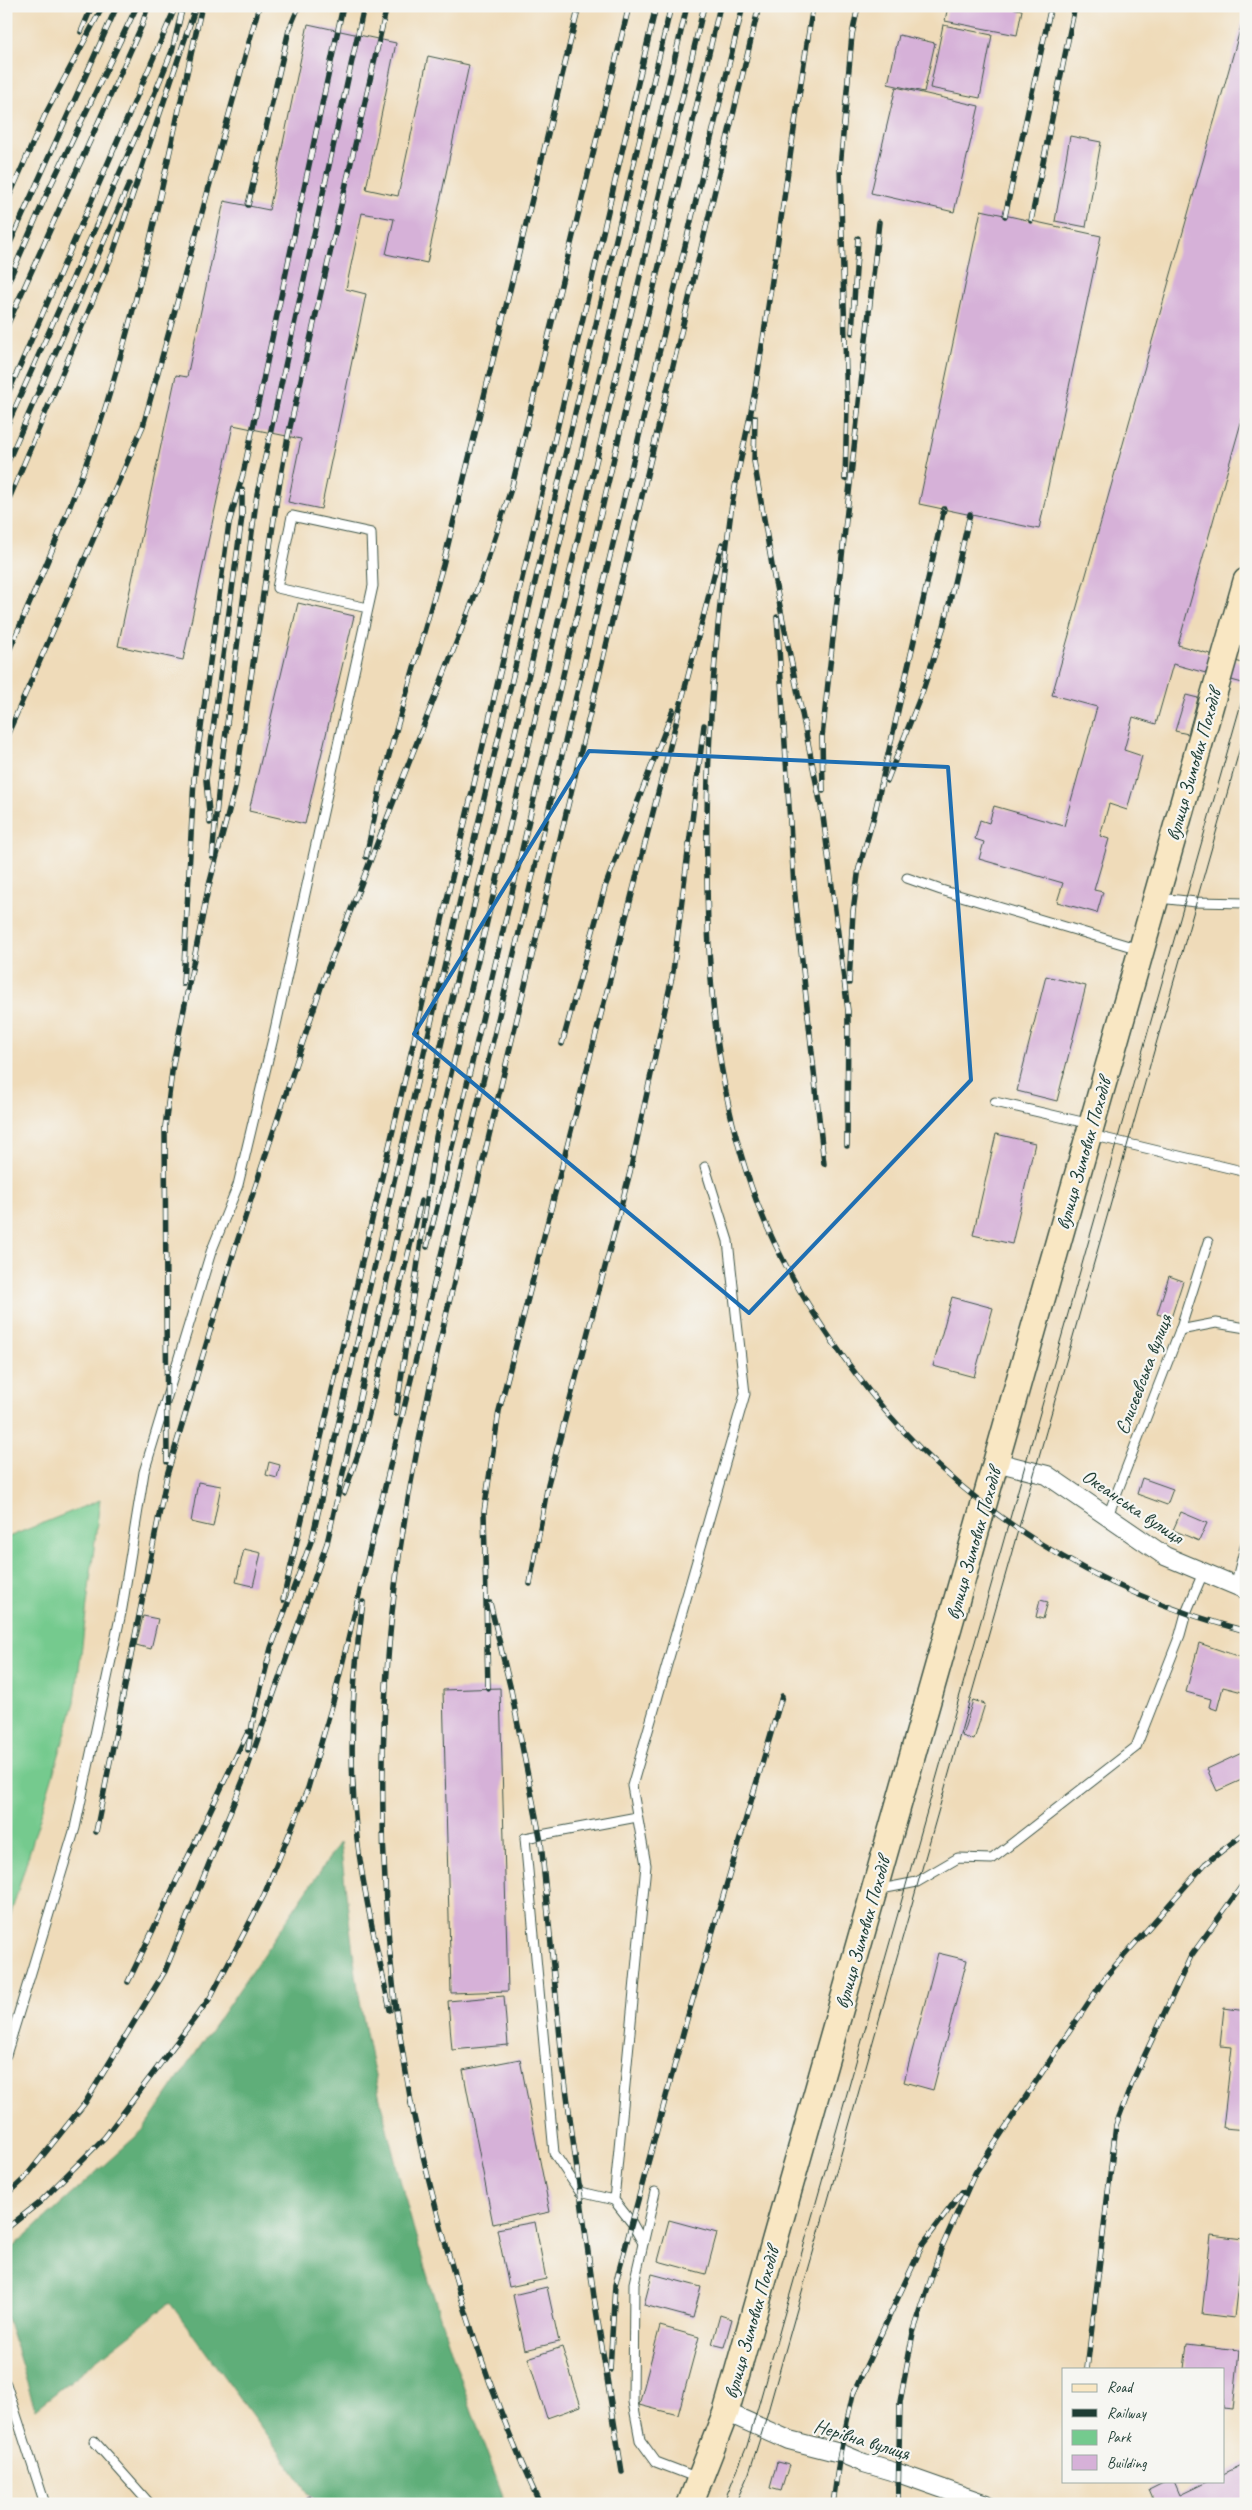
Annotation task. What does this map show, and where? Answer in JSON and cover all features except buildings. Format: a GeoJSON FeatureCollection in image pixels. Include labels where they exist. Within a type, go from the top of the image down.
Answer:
{"type":"FeatureCollection","features":[{"type":"Feature","properties":{"kind":"main road","name":"вулиця Зимових Походів"},"geometry":{"type":"LineString","coordinates":[[690,2504],[726,2412],[1246,581]]}},
{"type":"Feature","properties":{"kind":"street","name":"Океанська вулиця"},"geometry":{"type":"LineString","coordinates":[[996,1462],[1024,1467],[1046,1475],[1107,1518],[1166,1556],[1240,1588]]}},
{"type":"Feature","properties":{"kind":"street","name":"Нерівна вулиця"},"geometry":{"type":"LineString","coordinates":[[726,2412],[790,2440],[840,2453],[864,2463],[986,2504]]}},
{"type":"Feature","properties":{"kind":"lane"},"geometry":{"type":"LineString","coordinates":[[6,2055],[75,1828],[122,1608],[144,1472],[211,1252],[238,1185],[318,844],[373,586],[371,533],[292,516],[278,588],[368,608]]}},
{"type":"Feature","properties":{"kind":"lane"},"geometry":{"type":"LineString","coordinates":[[907,878],[1141,950]]}},
{"type":"Feature","properties":{"kind":"lane"},"geometry":{"type":"LineString","coordinates":[[1156,897],[1196,902],[1246,902]]}},
{"type":"Feature","properties":{"kind":"lane"},"geometry":{"type":"LineString","coordinates":[[995,1102],[1246,1172]]}},
{"type":"Feature","properties":{"kind":"lane"},"geometry":{"type":"LineString","coordinates":[[614,2200],[646,1865],[632,1786],[745,1394],[728,1241],[705,1166]]}},
{"type":"Feature","properties":{"kind":"lane","name":"Єлисєєвська вулиця"},"geometry":{"type":"LineString","coordinates":[[1107,1518],[1180,1330],[1208,1242]]}},
{"type":"Feature","properties":{"kind":"lane"},"geometry":{"type":"LineString","coordinates":[[1180,1330],[1216,1323],[1246,1328]]}},
{"type":"Feature","properties":{"kind":"lane"},"geometry":{"type":"LineString","coordinates":[[1240,1588],[1246,1543]]}},
{"type":"Feature","properties":{"kind":"lane"},"geometry":{"type":"LineString","coordinates":[[874,1891],[918,1882],[958,1858],[992,1859],[1136,1747],[1203,1573]]}},
{"type":"Feature","properties":{"kind":"lane"},"geometry":{"type":"LineString","coordinates":[[637,1817],[525,1838],[554,2153],[580,2192],[614,2200],[632,2223],[643,2243]]}},
{"type":"Feature","properties":{"kind":"lane"},"geometry":{"type":"LineString","coordinates":[[655,2192],[634,2283],[632,2324],[633,2402],[640,2440],[656,2462],[701,2479]]}},
{"type":"Feature","properties":{"kind":"lane"},"geometry":{"type":"LineString","coordinates":[[6,2384],[44,2504]]}},
{"type":"Feature","properties":{"kind":"lane"},"geometry":{"type":"LineString","coordinates":[[94,2441],[150,2504]]}},
{"type":"Feature","properties":{"kind":"highlighted area"},"geometry":{"type":"Polygon","coordinates":[[[589,751],[948,767],[971,1080],[749,1313],[414,1034],[589,751]]]}},
{"type":"Feature","properties":{"kind":"green space"},"geometry":{"type":"Polygon","coordinates":[[[100,1500],[75,1702],[6,1930],[6,1538],[100,1500]]]}},
{"type":"Feature","properties":{"kind":"green space"},"geometry":{"type":"Polygon","coordinates":[[[340,1842],[361,2007],[388,2133],[404,2196],[441,2321],[506,2504],[317,2504],[170,2303],[35,2409],[6,2315],[6,2253],[143,2130],[340,1842]]]}},
{"type":"Feature","properties":{"kind":"tram line"},"geometry":{"type":"LineString","coordinates":[[723,2504],[747,2446],[1246,686]]}},
{"type":"Feature","properties":{"kind":"tram line"},"geometry":{"type":"LineString","coordinates":[[735,2504],[749,2473],[763,2429],[1246,727]]}},
{"type":"Feature","properties":{"kind":"railway"},"geometry":{"type":"LineString","coordinates":[[81,32],[92,6]]}},
{"type":"Feature","properties":{"kind":"railway"},"geometry":{"type":"LineString","coordinates":[[6,204],[45,115],[103,6]]}},
{"type":"Feature","properties":{"kind":"railway"},"geometry":{"type":"LineString","coordinates":[[6,252],[117,6]]}},
{"type":"Feature","properties":{"kind":"railway"},"geometry":{"type":"LineString","coordinates":[[6,287],[48,191],[137,6]]}},
{"type":"Feature","properties":{"kind":"railway"},"geometry":{"type":"LineString","coordinates":[[6,328],[142,25],[148,6]]}},
{"type":"Feature","properties":{"kind":"railway"},"geometry":{"type":"LineString","coordinates":[[6,398],[176,6]]}},
{"type":"Feature","properties":{"kind":"railway"},"geometry":{"type":"LineString","coordinates":[[6,428],[149,107],[172,51],[183,6]]}},
{"type":"Feature","properties":{"kind":"railway"},"geometry":{"type":"LineString","coordinates":[[6,506],[113,253],[196,6]]}},
{"type":"Feature","properties":{"kind":"railway"},"geometry":{"type":"LineString","coordinates":[[6,658],[57,539],[102,418],[144,265],[202,6]]}},
{"type":"Feature","properties":{"kind":"railway"},"geometry":{"type":"LineString","coordinates":[[6,738],[143,426],[259,6]]}},
{"type":"Feature","properties":{"kind":"railway"},"geometry":{"type":"LineString","coordinates":[[248,205],[289,30],[299,6]]}},
{"type":"Feature","properties":{"kind":"railway"},"geometry":{"type":"LineString","coordinates":[[183,984],[194,779],[229,523],[243,474],[343,6]]}},
{"type":"Feature","properties":{"kind":"railway"},"geometry":{"type":"LineString","coordinates":[[212,857],[219,785],[257,494],[364,6]]}},
{"type":"Feature","properties":{"kind":"railway"},"geometry":{"type":"LineString","coordinates":[[167,1462],[165,1127],[173,1064],[208,889],[235,788],[277,498],[288,436],[387,6]]}},
{"type":"Feature","properties":{"kind":"railway"},"geometry":{"type":"LineString","coordinates":[[366,857],[382,780],[443,565],[579,6]]}},
{"type":"Feature","properties":{"kind":"railway"},"geometry":{"type":"LineString","coordinates":[[96,1832],[167,1475],[235,1248],[324,978],[481,580],[512,486],[629,6]]}},
{"type":"Feature","properties":{"kind":"railway"},"geometry":{"type":"LineString","coordinates":[[283,1600],[656,6]]}},
{"type":"Feature","properties":{"kind":"railway"},"geometry":{"type":"LineString","coordinates":[[248,1750],[253,1720],[271,1648],[312,1539],[406,1129],[671,6]]}},
{"type":"Feature","properties":{"kind":"railway"},"geometry":{"type":"LineString","coordinates":[[6,2196],[24,2179],[85,2103],[165,1971],[244,1778],[327,1543],[420,1134],[687,6]]}},
{"type":"Feature","properties":{"kind":"railway"},"geometry":{"type":"LineString","coordinates":[[396,1414],[436,1137],[704,6]]}},
{"type":"Feature","properties":{"kind":"railway"},"geometry":{"type":"LineString","coordinates":[[427,1247],[456,1131],[720,6]]}},
{"type":"Feature","properties":{"kind":"railway"},"geometry":{"type":"LineString","coordinates":[[6,2229],[40,2202],[105,2137],[210,1998],[264,1895],[308,1788],[333,1702],[743,6]]}},
{"type":"Feature","properties":{"kind":"railway"},"geometry":{"type":"LineString","coordinates":[[412,2108],[390,1958],[383,1824],[386,1689],[389,1645],[402,1533],[438,1349],[759,6]]}},
{"type":"Feature","properties":{"kind":"railway"},"geometry":{"type":"LineString","coordinates":[[813,6],[755,390],[731,511],[712,695],[707,833],[708,921],[713,1004],[718,1045],[733,1126],[744,1166],[758,1205],[768,1230],[793,1279],[821,1325],[853,1370],[906,1434],[947,1474],[991,1510],[1038,1542],[1087,1570],[1138,1594],[1191,1615],[1246,1631]]}},
{"type":"Feature","properties":{"kind":"railway"},"geometry":{"type":"LineString","coordinates":[[845,479],[847,407],[840,168],[852,35],[858,6]]}},
{"type":"Feature","properties":{"kind":"railway"},"geometry":{"type":"LineString","coordinates":[[1005,216],[1051,6]]}},
{"type":"Feature","properties":{"kind":"railway"},"geometry":{"type":"LineString","coordinates":[[1031,221],[1075,6]]}},
{"type":"Feature","properties":{"kind":"railway"},"geometry":{"type":"LineString","coordinates":[[6,466],[129,184]]}},
{"type":"Feature","properties":{"kind":"railway"},"geometry":{"type":"LineString","coordinates":[[823,791],[822,737],[879,222]]}},
{"type":"Feature","properties":{"kind":"railway"},"geometry":{"type":"LineString","coordinates":[[852,333],[858,238]]}},
{"type":"Feature","properties":{"kind":"railway"},"geometry":{"type":"LineString","coordinates":[[755,417],[754,461],[774,577],[823,816],[848,1011],[847,1146]]}},
{"type":"Feature","properties":{"kind":"railway"},"geometry":{"type":"LineString","coordinates":[[210,823],[206,780],[242,517],[242,490]]}},
{"type":"Feature","properties":{"kind":"railway"},"geometry":{"type":"LineString","coordinates":[[849,983],[853,911],[859,868],[874,816],[944,509]]}},
{"type":"Feature","properties":{"kind":"railway"},"geometry":{"type":"LineString","coordinates":[[887,781],[923,690],[944,626],[970,514]]}},
{"type":"Feature","properties":{"kind":"railway"},"geometry":{"type":"LineString","coordinates":[[488,1688],[484,1512],[499,1411],[722,544]]}},
{"type":"Feature","properties":{"kind":"railway"},"geometry":{"type":"LineString","coordinates":[[777,617],[794,886],[824,1164]]}},
{"type":"Feature","properties":{"kind":"railway"},"geometry":{"type":"LineString","coordinates":[[562,1044],[605,887],[673,710]]}},
{"type":"Feature","properties":{"kind":"railway"},"geometry":{"type":"LineString","coordinates":[[530,1584],[548,1484],[630,1172],[673,972],[704,725]]}},
{"type":"Feature","properties":{"kind":"railway"},"geometry":{"type":"LineString","coordinates":[[344,1494],[362,1443],[421,1201]]}},
{"type":"Feature","properties":{"kind":"railway"},"geometry":{"type":"LineString","coordinates":[[363,1602],[352,1720],[354,1808],[363,1881],[390,2010]]}},
{"type":"Feature","properties":{"kind":"railway"},"geometry":{"type":"LineString","coordinates":[[490,1603],[511,1690],[541,1842],[562,2058],[594,2297],[622,2472]]}},
{"type":"Feature","properties":{"kind":"railway"},"geometry":{"type":"LineString","coordinates":[[610,2370],[615,2285],[687,2019],[782,1696]]}},
{"type":"Feature","properties":{"kind":"railway"},"geometry":{"type":"LineString","coordinates":[[128,1982],[248,1732]]}},
{"type":"Feature","properties":{"kind":"railway"},"geometry":{"type":"LineString","coordinates":[[898,2504],[900,2402],[913,2333],[941,2249],[975,2173],[1107,1975],[1205,1864],[1246,1832]]}},
{"type":"Feature","properties":{"kind":"railway"},"geometry":{"type":"LineString","coordinates":[[1087,2368],[1116,2125],[1134,2078],[1191,1956],[1246,1880]]}},
{"type":"Feature","properties":{"kind":"railway"},"geometry":{"type":"LineString","coordinates":[[411,2103],[435,2206],[464,2307],[499,2406],[540,2504]]}},
{"type":"Feature","properties":{"kind":"railway"},"geometry":{"type":"LineString","coordinates":[[833,2504],[840,2453],[853,2394],[923,2244],[962,2192]]}}]}
